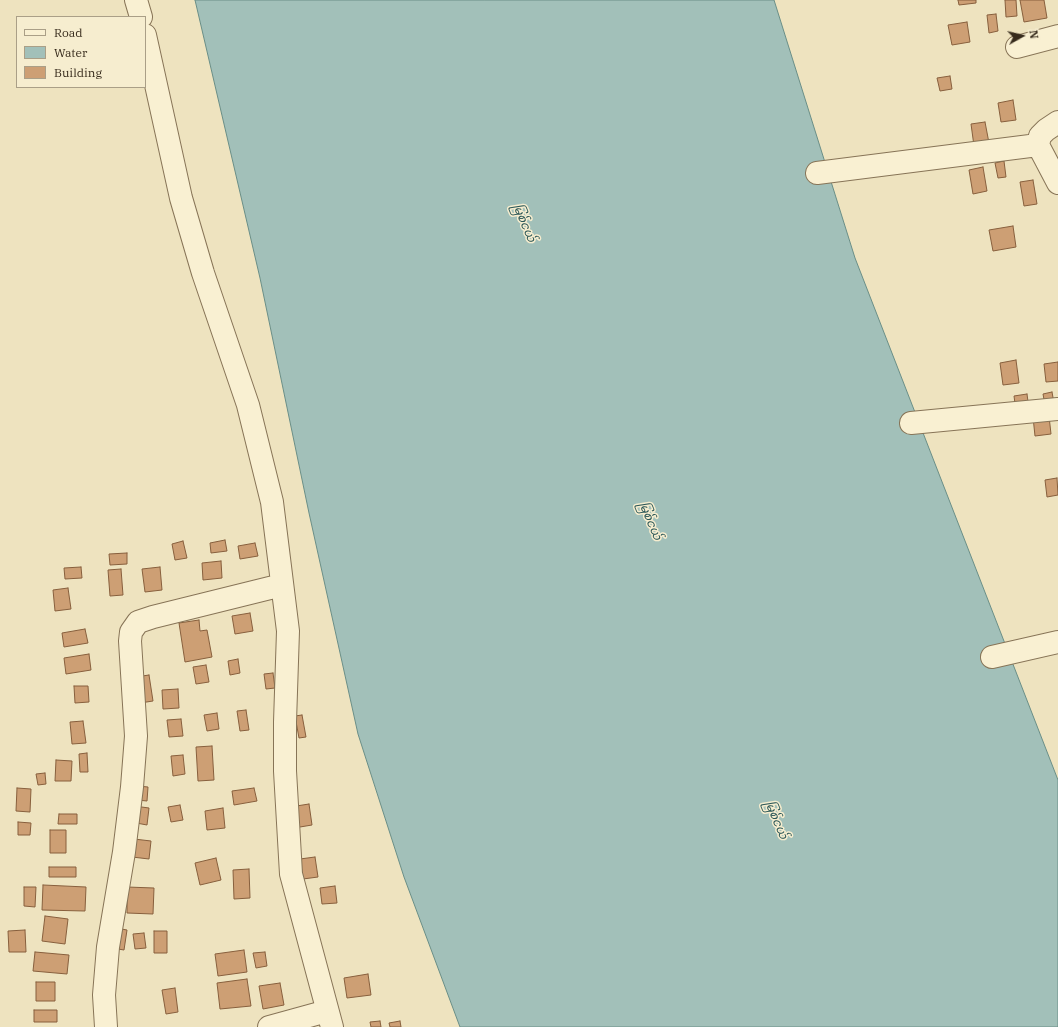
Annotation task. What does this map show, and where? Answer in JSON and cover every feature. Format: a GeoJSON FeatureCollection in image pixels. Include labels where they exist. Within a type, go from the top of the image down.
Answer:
{"type":"FeatureCollection","features":[{"type":"Feature","properties":{"kind":"street"},"geometry":{"type":"LineString","coordinates":[[136,0],[141,16]]}},
{"type":"Feature","properties":{"kind":"street"},"geometry":{"type":"LineString","coordinates":[[1017,47],[1058,36]]}},
{"type":"Feature","properties":{"kind":"street"},"geometry":{"type":"LineString","coordinates":[[146,40],[181,198],[203,273],[250,412],[272,502],[288,631],[285,743],[291,874],[330,1019],[269,1027]]}},
{"type":"Feature","properties":{"kind":"street"},"geometry":{"type":"LineString","coordinates":[[1058,122],[1040,136],[1038,145],[1058,183]]}},
{"type":"Feature","properties":{"kind":"street"},"geometry":{"type":"LineString","coordinates":[[818,173],[1038,145]]}},
{"type":"Feature","properties":{"kind":"street"},"geometry":{"type":"LineString","coordinates":[[911,423],[1058,409]]}},
{"type":"Feature","properties":{"kind":"street"},"geometry":{"type":"LineString","coordinates":[[106,1027],[104,995],[108,947],[124,852],[132,787],[136,736],[130,641],[131,632],[138,622],[153,617],[282,585]]}},
{"type":"Feature","properties":{"kind":"street"},"geometry":{"type":"LineString","coordinates":[[992,657],[1058,642]]}},
{"type":"Feature","properties":{"kind":"water","name":"မြစ်ငယ်"},"geometry":{"type":"Polygon","coordinates":[[[195,0],[774,0],[855,258],[1058,780],[1058,1027],[460,1027],[404,877],[358,734],[309,513],[260,278],[195,0]]]}},
{"type":"Feature","properties":{"kind":"building"},"geometry":{"type":"Polygon","coordinates":[[[958,0],[976,0],[976,3],[959,5],[958,0]]]}},
{"type":"Feature","properties":{"kind":"building"},"geometry":{"type":"Polygon","coordinates":[[[1005,0],[1016,0],[1017,16],[1006,17],[1005,0]]]}},
{"type":"Feature","properties":{"kind":"building"},"geometry":{"type":"Polygon","coordinates":[[[1020,0],[1044,0],[1047,18],[1024,22],[1020,0]]]}},
{"type":"Feature","properties":{"kind":"building"},"geometry":{"type":"Polygon","coordinates":[[[996,14],[998,31],[989,33],[987,15],[996,14]]]}},
{"type":"Feature","properties":{"kind":"building"},"geometry":{"type":"Polygon","coordinates":[[[967,22],[970,42],[952,45],[948,25],[967,22]]]}},
{"type":"Feature","properties":{"kind":"building"},"geometry":{"type":"Polygon","coordinates":[[[950,76],[952,89],[940,91],[937,78],[950,76]]]}},
{"type":"Feature","properties":{"kind":"building"},"geometry":{"type":"Polygon","coordinates":[[[1013,100],[1016,120],[1001,122],[998,103],[1013,100]]]}},
{"type":"Feature","properties":{"kind":"building"},"geometry":{"type":"Polygon","coordinates":[[[985,122],[989,143],[974,146],[971,124],[985,122]]]}},
{"type":"Feature","properties":{"kind":"building"},"geometry":{"type":"Polygon","coordinates":[[[1004,161],[1006,177],[998,178],[995,163],[1004,161]]]}},
{"type":"Feature","properties":{"kind":"building"},"geometry":{"type":"Polygon","coordinates":[[[983,167],[987,191],[973,194],[969,170],[983,167]]]}},
{"type":"Feature","properties":{"kind":"building"},"geometry":{"type":"Polygon","coordinates":[[[1033,180],[1037,204],[1024,206],[1020,182],[1033,180]]]}},
{"type":"Feature","properties":{"kind":"building"},"geometry":{"type":"Polygon","coordinates":[[[1013,226],[1016,247],[993,251],[989,230],[1013,226]]]}},
{"type":"Feature","properties":{"kind":"building"},"geometry":{"type":"Polygon","coordinates":[[[1016,360],[1019,383],[1003,385],[1000,363],[1016,360]]]}},
{"type":"Feature","properties":{"kind":"building"},"geometry":{"type":"Polygon","coordinates":[[[1058,362],[1058,381],[1046,382],[1044,364],[1058,362]]]}},
{"type":"Feature","properties":{"kind":"building"},"geometry":{"type":"Polygon","coordinates":[[[1052,392],[1054,403],[1045,405],[1043,394],[1052,392]]]}},
{"type":"Feature","properties":{"kind":"building"},"geometry":{"type":"Polygon","coordinates":[[[1027,394],[1029,409],[1016,411],[1014,396],[1027,394]]]}},
{"type":"Feature","properties":{"kind":"building"},"geometry":{"type":"Polygon","coordinates":[[[1049,416],[1051,434],[1035,436],[1033,417],[1049,416]]]}},
{"type":"Feature","properties":{"kind":"building"},"geometry":{"type":"Polygon","coordinates":[[[1057,478],[1058,495],[1047,497],[1045,480],[1057,478]]]}},
{"type":"Feature","properties":{"kind":"building"},"geometry":{"type":"Polygon","coordinates":[[[225,540],[227,551],[211,553],[210,543],[225,540]]]}},
{"type":"Feature","properties":{"kind":"building"},"geometry":{"type":"Polygon","coordinates":[[[183,541],[187,558],[175,560],[172,544],[183,541]]]}},
{"type":"Feature","properties":{"kind":"building"},"geometry":{"type":"Polygon","coordinates":[[[255,543],[258,556],[240,559],[238,546],[255,543]]]}},
{"type":"Feature","properties":{"kind":"building"},"geometry":{"type":"Polygon","coordinates":[[[127,553],[127,564],[110,565],[109,554],[127,553]]]}},
{"type":"Feature","properties":{"kind":"building"},"geometry":{"type":"Polygon","coordinates":[[[221,561],[222,578],[203,580],[202,563],[221,561]]]}},
{"type":"Feature","properties":{"kind":"building"},"geometry":{"type":"Polygon","coordinates":[[[81,567],[82,578],[65,579],[64,568],[81,567]]]}},
{"type":"Feature","properties":{"kind":"building"},"geometry":{"type":"Polygon","coordinates":[[[160,567],[162,590],[145,592],[142,569],[160,567]]]}},
{"type":"Feature","properties":{"kind":"building"},"geometry":{"type":"Polygon","coordinates":[[[121,569],[123,595],[110,596],[108,570],[121,569]]]}},
{"type":"Feature","properties":{"kind":"building"},"geometry":{"type":"Polygon","coordinates":[[[68,588],[71,609],[55,611],[53,590],[68,588]]]}},
{"type":"Feature","properties":{"kind":"building"},"geometry":{"type":"Polygon","coordinates":[[[250,613],[253,631],[235,634],[232,616],[250,613]]]}},
{"type":"Feature","properties":{"kind":"building"},"geometry":{"type":"Polygon","coordinates":[[[199,620],[200,631],[207,630],[212,657],[185,662],[179,623],[199,620]]]}},
{"type":"Feature","properties":{"kind":"building"},"geometry":{"type":"Polygon","coordinates":[[[85,629],[88,643],[64,647],[62,633],[85,629]]]}},
{"type":"Feature","properties":{"kind":"building"},"geometry":{"type":"Polygon","coordinates":[[[89,654],[91,670],[66,674],[64,658],[89,654]]]}},
{"type":"Feature","properties":{"kind":"building"},"geometry":{"type":"Polygon","coordinates":[[[238,659],[240,673],[230,675],[228,661],[238,659]]]}},
{"type":"Feature","properties":{"kind":"building"},"geometry":{"type":"Polygon","coordinates":[[[206,665],[209,682],[196,684],[193,667],[206,665]]]}},
{"type":"Feature","properties":{"kind":"building"},"geometry":{"type":"Polygon","coordinates":[[[273,673],[275,688],[266,689],[264,674],[273,673]]]}},
{"type":"Feature","properties":{"kind":"building"},"geometry":{"type":"Polygon","coordinates":[[[149,675],[153,701],[140,703],[136,677],[149,675]]]}},
{"type":"Feature","properties":{"kind":"building"},"geometry":{"type":"Polygon","coordinates":[[[74,686],[88,686],[89,702],[75,703],[74,686]]]}},
{"type":"Feature","properties":{"kind":"building"},"geometry":{"type":"Polygon","coordinates":[[[178,689],[179,708],[163,709],[162,690],[178,689]]]}},
{"type":"Feature","properties":{"kind":"building"},"geometry":{"type":"Polygon","coordinates":[[[246,710],[249,730],[240,731],[237,711],[246,710]]]}},
{"type":"Feature","properties":{"kind":"building"},"geometry":{"type":"Polygon","coordinates":[[[217,713],[219,729],[207,731],[204,715],[217,713]]]}},
{"type":"Feature","properties":{"kind":"building"},"geometry":{"type":"Polygon","coordinates":[[[302,715],[306,737],[299,738],[295,716],[302,715]]]}},
{"type":"Feature","properties":{"kind":"building"},"geometry":{"type":"Polygon","coordinates":[[[181,719],[183,736],[169,737],[167,720],[181,719]]]}},
{"type":"Feature","properties":{"kind":"building"},"geometry":{"type":"Polygon","coordinates":[[[83,721],[86,743],[72,744],[70,722],[83,721]]]}},
{"type":"Feature","properties":{"kind":"building"},"geometry":{"type":"Polygon","coordinates":[[[212,746],[214,780],[198,781],[196,747],[212,746]]]}},
{"type":"Feature","properties":{"kind":"building"},"geometry":{"type":"Polygon","coordinates":[[[87,753],[88,772],[80,772],[79,754],[87,753]]]}},
{"type":"Feature","properties":{"kind":"building"},"geometry":{"type":"Polygon","coordinates":[[[183,755],[185,774],[173,776],[171,756],[183,755]]]}},
{"type":"Feature","properties":{"kind":"building"},"geometry":{"type":"Polygon","coordinates":[[[56,760],[72,761],[71,781],[55,781],[56,760]]]}},
{"type":"Feature","properties":{"kind":"building"},"geometry":{"type":"Polygon","coordinates":[[[45,773],[46,784],[38,785],[36,774],[45,773]]]}},
{"type":"Feature","properties":{"kind":"building"},"geometry":{"type":"Polygon","coordinates":[[[138,786],[148,787],[147,801],[137,800],[138,786]]]}},
{"type":"Feature","properties":{"kind":"building"},"geometry":{"type":"Polygon","coordinates":[[[17,788],[31,789],[30,812],[16,811],[17,788]]]}},
{"type":"Feature","properties":{"kind":"building"},"geometry":{"type":"Polygon","coordinates":[[[254,788],[257,801],[234,805],[232,791],[254,788]]]}},
{"type":"Feature","properties":{"kind":"building"},"geometry":{"type":"Polygon","coordinates":[[[309,804],[312,825],[294,828],[290,807],[309,804]]]}},
{"type":"Feature","properties":{"kind":"building"},"geometry":{"type":"Polygon","coordinates":[[[180,805],[183,820],[171,822],[168,807],[180,805]]]}},
{"type":"Feature","properties":{"kind":"building"},"geometry":{"type":"Polygon","coordinates":[[[134,806],[149,808],[147,825],[131,822],[134,806]]]}},
{"type":"Feature","properties":{"kind":"building"},"geometry":{"type":"Polygon","coordinates":[[[223,808],[225,828],[207,830],[205,811],[223,808]]]}},
{"type":"Feature","properties":{"kind":"building"},"geometry":{"type":"Polygon","coordinates":[[[59,814],[77,814],[77,824],[58,824],[59,814]]]}},
{"type":"Feature","properties":{"kind":"building"},"geometry":{"type":"Polygon","coordinates":[[[18,822],[31,823],[30,835],[18,835],[18,822]]]}},
{"type":"Feature","properties":{"kind":"building"},"geometry":{"type":"Polygon","coordinates":[[[50,830],[66,830],[66,853],[50,853],[50,830]]]}},
{"type":"Feature","properties":{"kind":"building"},"geometry":{"type":"Polygon","coordinates":[[[134,839],[151,841],[149,859],[132,857],[134,839]]]}},
{"type":"Feature","properties":{"kind":"building"},"geometry":{"type":"Polygon","coordinates":[[[315,857],[318,877],[303,879],[300,859],[315,857]]]}},
{"type":"Feature","properties":{"kind":"building"},"geometry":{"type":"Polygon","coordinates":[[[216,858],[221,880],[200,885],[195,863],[216,858]]]}},
{"type":"Feature","properties":{"kind":"building"},"geometry":{"type":"Polygon","coordinates":[[[49,867],[76,867],[76,877],[49,877],[49,867]]]}},
{"type":"Feature","properties":{"kind":"building"},"geometry":{"type":"Polygon","coordinates":[[[249,869],[250,898],[234,899],[233,870],[249,869]]]}},
{"type":"Feature","properties":{"kind":"building"},"geometry":{"type":"Polygon","coordinates":[[[43,885],[86,887],[85,911],[42,910],[43,885]]]}},
{"type":"Feature","properties":{"kind":"building"},"geometry":{"type":"Polygon","coordinates":[[[335,886],[337,903],[322,904],[320,888],[335,886]]]}},
{"type":"Feature","properties":{"kind":"building"},"geometry":{"type":"Polygon","coordinates":[[[24,887],[36,887],[35,907],[24,906],[24,887]]]}},
{"type":"Feature","properties":{"kind":"building"},"geometry":{"type":"Polygon","coordinates":[[[127,887],[154,888],[153,914],[127,913],[127,887]]]}},
{"type":"Feature","properties":{"kind":"building"},"geometry":{"type":"Polygon","coordinates":[[[45,916],[68,919],[65,944],[42,941],[45,916]]]}},
{"type":"Feature","properties":{"kind":"building"},"geometry":{"type":"Polygon","coordinates":[[[116,928],[127,930],[124,950],[112,948],[116,928]]]}},
{"type":"Feature","properties":{"kind":"building"},"geometry":{"type":"Polygon","coordinates":[[[25,930],[26,952],[9,952],[8,931],[25,930]]]}},
{"type":"Feature","properties":{"kind":"building"},"geometry":{"type":"Polygon","coordinates":[[[154,931],[167,931],[167,953],[154,953],[154,931]]]}},
{"type":"Feature","properties":{"kind":"building"},"geometry":{"type":"Polygon","coordinates":[[[144,933],[146,948],[135,949],[133,934],[144,933]]]}},
{"type":"Feature","properties":{"kind":"building"},"geometry":{"type":"Polygon","coordinates":[[[244,950],[247,972],[218,976],[215,954],[244,950]]]}},
{"type":"Feature","properties":{"kind":"building"},"geometry":{"type":"Polygon","coordinates":[[[35,952],[69,955],[67,974],[33,971],[35,952]]]}},
{"type":"Feature","properties":{"kind":"building"},"geometry":{"type":"Polygon","coordinates":[[[265,952],[267,966],[256,968],[253,953],[265,952]]]}},
{"type":"Feature","properties":{"kind":"building"},"geometry":{"type":"Polygon","coordinates":[[[368,974],[371,995],[347,998],[344,978],[368,974]]]}},
{"type":"Feature","properties":{"kind":"building"},"geometry":{"type":"Polygon","coordinates":[[[247,979],[251,1006],[220,1009],[217,983],[247,979]]]}},
{"type":"Feature","properties":{"kind":"building"},"geometry":{"type":"Polygon","coordinates":[[[36,982],[55,982],[55,1001],[36,1001],[36,982]]]}},
{"type":"Feature","properties":{"kind":"building"},"geometry":{"type":"Polygon","coordinates":[[[280,983],[284,1005],[263,1009],[259,986],[280,983]]]}},
{"type":"Feature","properties":{"kind":"building"},"geometry":{"type":"Polygon","coordinates":[[[175,988],[178,1012],[166,1014],[162,990],[175,988]]]}},
{"type":"Feature","properties":{"kind":"building"},"geometry":{"type":"Polygon","coordinates":[[[34,1010],[57,1010],[57,1022],[34,1022],[34,1010]]]}},
{"type":"Feature","properties":{"kind":"building"},"geometry":{"type":"Polygon","coordinates":[[[380,1021],[381,1027],[371,1027],[370,1022],[380,1021]]]}},
{"type":"Feature","properties":{"kind":"building"},"geometry":{"type":"Polygon","coordinates":[[[400,1021],[401,1027],[390,1027],[389,1023],[400,1021]]]}}]}
